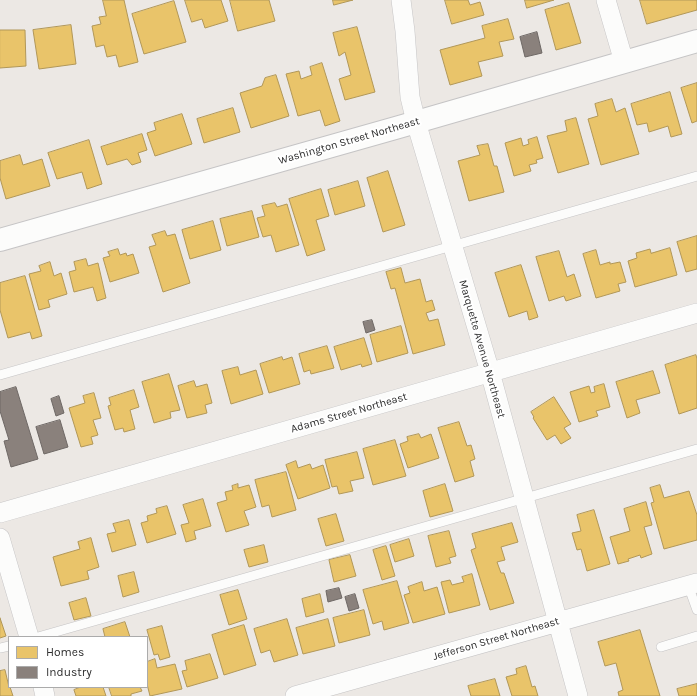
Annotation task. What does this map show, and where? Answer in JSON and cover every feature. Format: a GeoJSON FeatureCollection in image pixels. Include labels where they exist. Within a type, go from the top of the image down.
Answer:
{"type":"FeatureCollection","features":[{"type":"Feature","properties":{"kind":"street","name":"Marquette Avenue Northeast"},"geometry":{"type":"LineString","coordinates":[[401,0],[406,31],[410,97],[416,122],[490,372],[578,696]]}},
{"type":"Feature","properties":{"kind":"street"},"geometry":{"type":"LineString","coordinates":[[606,0],[624,62]]}},
{"type":"Feature","properties":{"kind":"street","name":"Washington Street Northeast"},"geometry":{"type":"LineString","coordinates":[[0,240],[697,41]]}},
{"type":"Feature","properties":{"kind":"street","name":"Adams Street Northeast"},"geometry":{"type":"LineString","coordinates":[[0,513],[697,313]]}},
{"type":"Feature","properties":{"kind":"street"},"geometry":{"type":"LineString","coordinates":[[0,538],[29,636]]}},
{"type":"Feature","properties":{"kind":"street","name":"Jefferson Street Northeast"},"geometry":{"type":"LineString","coordinates":[[295,696],[693,584]]}},
{"type":"Feature","properties":{"kind":"lane"},"geometry":{"type":"LineString","coordinates":[[0,376],[697,176]]}},
{"type":"Feature","properties":{"kind":"lane"},"geometry":{"type":"LineString","coordinates":[[41,636],[697,449]]}},
{"type":"Feature","properties":{"kind":"lane"},"geometry":{"type":"LineString","coordinates":[[693,584],[697,610]]}},
{"type":"Feature","properties":{"kind":"lane"},"geometry":{"type":"LineString","coordinates":[[661,647],[697,636]]}},
{"type":"Feature","properties":{"kind":"building: Homes"},"geometry":{"type":"Polygon","coordinates":[[[103,0],[124,0],[138,62],[119,67],[116,55],[107,57],[104,45],[96,47],[92,26],[101,24],[99,17],[106,16],[103,0]]]}},
{"type":"Feature","properties":{"kind":"building: Homes"},"geometry":{"type":"Polygon","coordinates":[[[185,0],[221,0],[228,21],[205,28],[202,19],[192,22],[185,0]]]}},
{"type":"Feature","properties":{"kind":"building: Homes"},"geometry":{"type":"Polygon","coordinates":[[[230,0],[269,0],[275,21],[238,31],[230,0]]]}},
{"type":"Feature","properties":{"kind":"building: Homes"},"geometry":{"type":"Polygon","coordinates":[[[333,0],[353,0],[334,5],[333,0]]]}},
{"type":"Feature","properties":{"kind":"building: Homes"},"geometry":{"type":"Polygon","coordinates":[[[445,0],[468,0],[470,5],[480,2],[484,15],[452,24],[445,0]]]}},
{"type":"Feature","properties":{"kind":"building: Homes"},"geometry":{"type":"Polygon","coordinates":[[[525,0],[554,0],[527,8],[525,0]]]}},
{"type":"Feature","properties":{"kind":"building: Homes"},"geometry":{"type":"Polygon","coordinates":[[[640,0],[697,0],[697,10],[647,24],[640,0]]]}},
{"type":"Feature","properties":{"kind":"building: Homes"},"geometry":{"type":"Polygon","coordinates":[[[174,1],[186,42],[144,54],[132,14],[174,1]]]}},
{"type":"Feature","properties":{"kind":"building: Homes"},"geometry":{"type":"Polygon","coordinates":[[[569,3],[581,43],[556,50],[545,10],[569,3]]]}},
{"type":"Feature","properties":{"kind":"building: Homes"},"geometry":{"type":"Polygon","coordinates":[[[508,19],[514,39],[499,42],[503,56],[478,62],[482,76],[450,85],[440,50],[485,38],[482,26],[508,19]]]}},
{"type":"Feature","properties":{"kind":"building: Homes"},"geometry":{"type":"Polygon","coordinates":[[[71,25],[76,64],[39,69],[33,30],[71,25]]]}},
{"type":"Feature","properties":{"kind":"building: Homes"},"geometry":{"type":"Polygon","coordinates":[[[357,27],[375,92],[345,100],[339,79],[351,75],[345,52],[339,56],[333,33],[357,27]]]}},
{"type":"Feature","properties":{"kind":"building: Homes"},"geometry":{"type":"Polygon","coordinates":[[[0,30],[25,30],[26,66],[0,68],[0,30]]]}},
{"type":"Feature","properties":{"kind":"building: Homes"},"geometry":{"type":"Polygon","coordinates":[[[322,63],[340,121],[325,126],[320,110],[298,116],[286,74],[299,71],[301,79],[312,75],[310,67],[322,63]]]}},
{"type":"Feature","properties":{"kind":"building: Homes"},"geometry":{"type":"Polygon","coordinates":[[[276,75],[289,116],[251,128],[240,93],[262,86],[265,78],[276,75]]]}},
{"type":"Feature","properties":{"kind":"building: Homes"},"geometry":{"type":"Polygon","coordinates":[[[697,83],[697,121],[692,123],[681,88],[697,83]]]}},
{"type":"Feature","properties":{"kind":"building: Homes"},"geometry":{"type":"Polygon","coordinates":[[[670,92],[682,134],[671,137],[668,126],[649,132],[647,123],[637,125],[631,104],[670,92]]]}},
{"type":"Feature","properties":{"kind":"building: Homes"},"geometry":{"type":"Polygon","coordinates":[[[612,99],[616,112],[625,108],[639,154],[601,165],[588,119],[598,116],[595,104],[612,99]]]}},
{"type":"Feature","properties":{"kind":"building: Homes"},"geometry":{"type":"Polygon","coordinates":[[[233,108],[240,132],[204,143],[197,119],[233,108]]]}},
{"type":"Feature","properties":{"kind":"building: Homes"},"geometry":{"type":"Polygon","coordinates":[[[182,114],[192,144],[155,156],[147,133],[156,130],[154,123],[182,114]]]}},
{"type":"Feature","properties":{"kind":"building: Homes"},"geometry":{"type":"Polygon","coordinates":[[[576,118],[589,164],[558,173],[547,136],[567,131],[565,121],[576,118]]]}},
{"type":"Feature","properties":{"kind":"building: Homes"},"geometry":{"type":"Polygon","coordinates":[[[142,134],[147,150],[138,153],[141,162],[132,165],[127,159],[107,165],[101,147],[142,134]]]}},
{"type":"Feature","properties":{"kind":"building: Homes"},"geometry":{"type":"Polygon","coordinates":[[[537,137],[543,158],[536,160],[537,163],[529,165],[531,171],[514,176],[505,143],[521,138],[523,146],[529,144],[528,140],[537,137]]]}},
{"type":"Feature","properties":{"kind":"building: Homes"},"geometry":{"type":"Polygon","coordinates":[[[89,140],[102,184],[87,189],[82,172],[57,179],[48,153],[89,140]]]}},
{"type":"Feature","properties":{"kind":"building: Homes"},"geometry":{"type":"Polygon","coordinates":[[[488,144],[494,166],[497,166],[504,192],[469,201],[458,161],[480,155],[477,146],[488,144]]]}},
{"type":"Feature","properties":{"kind":"building: Homes"},"geometry":{"type":"Polygon","coordinates":[[[20,155],[23,165],[42,159],[50,186],[6,199],[0,178],[0,161],[20,155]]]}},
{"type":"Feature","properties":{"kind":"building: Homes"},"geometry":{"type":"Polygon","coordinates":[[[388,171],[405,225],[383,232],[367,178],[388,171]]]}},
{"type":"Feature","properties":{"kind":"building: Homes"},"geometry":{"type":"Polygon","coordinates":[[[358,181],[365,206],[335,215],[328,190],[358,181]]]}},
{"type":"Feature","properties":{"kind":"building: Homes"},"geometry":{"type":"Polygon","coordinates":[[[321,189],[329,216],[316,220],[325,250],[307,256],[289,199],[321,189]]]}},
{"type":"Feature","properties":{"kind":"building: Homes"},"geometry":{"type":"Polygon","coordinates":[[[275,203],[277,207],[287,204],[299,245],[276,252],[271,235],[263,237],[257,218],[265,216],[262,206],[275,203]]]}},
{"type":"Feature","properties":{"kind":"building: Homes"},"geometry":{"type":"Polygon","coordinates":[[[252,211],[259,237],[227,246],[220,219],[252,211]]]}},
{"type":"Feature","properties":{"kind":"building: Homes"},"geometry":{"type":"Polygon","coordinates":[[[213,221],[221,250],[190,259],[182,230],[213,221]]]}},
{"type":"Feature","properties":{"kind":"building: Homes"},"geometry":{"type":"Polygon","coordinates":[[[165,231],[167,236],[175,234],[190,283],[163,292],[149,247],[156,245],[152,235],[165,231]]]}},
{"type":"Feature","properties":{"kind":"building: Homes"},"geometry":{"type":"Polygon","coordinates":[[[697,236],[697,269],[686,272],[677,242],[697,236]]]}},
{"type":"Feature","properties":{"kind":"building: Homes"},"geometry":{"type":"Polygon","coordinates":[[[670,248],[677,275],[635,287],[628,261],[637,258],[636,253],[650,249],[651,253],[670,248]]]}},
{"type":"Feature","properties":{"kind":"building: Homes"},"geometry":{"type":"Polygon","coordinates":[[[118,249],[120,255],[126,253],[127,256],[133,254],[139,273],[110,282],[103,258],[110,256],[108,252],[118,249]]]}},
{"type":"Feature","properties":{"kind":"building: Homes"},"geometry":{"type":"Polygon","coordinates":[[[596,250],[600,265],[610,262],[610,264],[620,262],[626,282],[618,284],[620,291],[596,298],[583,254],[596,250]]]}},
{"type":"Feature","properties":{"kind":"building: Homes"},"geometry":{"type":"Polygon","coordinates":[[[559,251],[567,277],[574,274],[581,296],[566,301],[564,296],[549,301],[536,257],[559,251]]]}},
{"type":"Feature","properties":{"kind":"building: Homes"},"geometry":{"type":"Polygon","coordinates":[[[86,259],[88,266],[98,263],[106,298],[97,301],[93,287],[74,292],[69,272],[76,270],[74,262],[86,259]]]}},
{"type":"Feature","properties":{"kind":"building: Homes"},"geometry":{"type":"Polygon","coordinates":[[[50,262],[54,276],[61,273],[67,294],[48,300],[50,307],[39,310],[29,274],[41,271],[39,266],[50,262]]]}},
{"type":"Feature","properties":{"kind":"building: Homes"},"geometry":{"type":"Polygon","coordinates":[[[521,265],[538,317],[529,320],[527,311],[509,317],[495,273],[521,265]]]}},
{"type":"Feature","properties":{"kind":"building: Homes"},"geometry":{"type":"Polygon","coordinates":[[[401,268],[405,283],[420,279],[426,302],[432,300],[435,310],[426,313],[429,321],[438,319],[445,345],[413,354],[395,288],[391,289],[386,272],[401,268]]]}},
{"type":"Feature","properties":{"kind":"building: Homes"},"geometry":{"type":"Polygon","coordinates":[[[25,276],[42,336],[32,339],[30,332],[8,338],[0,310],[0,283],[25,276]]]}},
{"type":"Feature","properties":{"kind":"building: Homes"},"geometry":{"type":"Polygon","coordinates":[[[401,326],[408,353],[377,362],[370,335],[401,326]]]}},
{"type":"Feature","properties":{"kind":"building: Homes"},"geometry":{"type":"Polygon","coordinates":[[[364,338],[372,364],[362,367],[361,364],[341,370],[334,347],[364,338]]]}},
{"type":"Feature","properties":{"kind":"building: Homes"},"geometry":{"type":"Polygon","coordinates":[[[327,346],[334,368],[311,374],[310,370],[304,372],[299,354],[327,346]]]}},
{"type":"Feature","properties":{"kind":"building: Homes"},"geometry":{"type":"Polygon","coordinates":[[[696,355],[697,408],[679,414],[665,365],[696,355]]]}},
{"type":"Feature","properties":{"kind":"building: Homes"},"geometry":{"type":"Polygon","coordinates":[[[282,357],[283,360],[292,357],[300,384],[269,393],[260,364],[282,357]]]}},
{"type":"Feature","properties":{"kind":"building: Homes"},"geometry":{"type":"Polygon","coordinates":[[[238,367],[240,375],[256,370],[263,394],[231,404],[222,371],[238,367]]]}},
{"type":"Feature","properties":{"kind":"building: Homes"},"geometry":{"type":"Polygon","coordinates":[[[653,371],[660,393],[636,400],[640,413],[627,418],[616,382],[653,371]]]}},
{"type":"Feature","properties":{"kind":"building: Homes"},"geometry":{"type":"Polygon","coordinates":[[[169,374],[180,410],[170,412],[171,418],[154,423],[142,382],[169,374]]]}},
{"type":"Feature","properties":{"kind":"building: Homes"},"geometry":{"type":"Polygon","coordinates":[[[194,381],[196,387],[207,384],[212,403],[205,405],[207,413],[187,418],[178,386],[194,381]]]}},
{"type":"Feature","properties":{"kind":"building: Homes"},"geometry":{"type":"Polygon","coordinates":[[[604,384],[610,407],[596,411],[598,416],[579,422],[570,392],[589,386],[591,393],[595,392],[594,387],[604,384]]]}},
{"type":"Feature","properties":{"kind":"building: Homes"},"geometry":{"type":"Polygon","coordinates":[[[134,390],[139,407],[130,410],[135,429],[124,432],[123,428],[115,430],[108,406],[111,405],[109,398],[134,390]]]}},
{"type":"Feature","properties":{"kind":"building: Homes"},"geometry":{"type":"Polygon","coordinates":[[[94,393],[101,418],[93,420],[98,435],[91,437],[93,444],[81,447],[69,408],[85,403],[83,396],[94,393]]]}},
{"type":"Feature","properties":{"kind":"building: Homes"},"geometry":{"type":"Polygon","coordinates":[[[554,397],[571,424],[564,428],[571,438],[561,444],[555,435],[547,440],[533,418],[534,417],[531,412],[554,397]]]}},
{"type":"Feature","properties":{"kind":"building: Homes"},"geometry":{"type":"Polygon","coordinates":[[[459,422],[467,446],[471,445],[475,459],[470,461],[474,476],[455,482],[438,428],[459,422]]]}},
{"type":"Feature","properties":{"kind":"building: Homes"},"geometry":{"type":"Polygon","coordinates":[[[419,434],[421,438],[431,434],[439,458],[408,468],[400,444],[408,441],[407,437],[419,434]]]}},
{"type":"Feature","properties":{"kind":"building: Homes"},"geometry":{"type":"Polygon","coordinates":[[[395,440],[406,476],[373,485],[363,449],[395,440]]]}},
{"type":"Feature","properties":{"kind":"building: Homes"},"geometry":{"type":"Polygon","coordinates":[[[357,452],[364,478],[350,481],[353,491],[339,494],[337,486],[332,487],[325,460],[357,452]]]}},
{"type":"Feature","properties":{"kind":"building: Homes"},"geometry":{"type":"Polygon","coordinates":[[[296,461],[298,468],[310,464],[312,469],[323,465],[330,488],[298,499],[286,465],[296,461]]]}},
{"type":"Feature","properties":{"kind":"building: Homes"},"geometry":{"type":"Polygon","coordinates":[[[286,472],[296,510],[272,517],[269,505],[262,507],[255,480],[286,472]]]}},
{"type":"Feature","properties":{"kind":"building: Homes"},"geometry":{"type":"Polygon","coordinates":[[[238,484],[238,488],[249,485],[256,507],[244,511],[249,525],[226,532],[217,503],[227,500],[225,492],[233,490],[232,486],[238,484]]]}},
{"type":"Feature","properties":{"kind":"building: Homes"},"geometry":{"type":"Polygon","coordinates":[[[445,484],[453,511],[430,517],[423,491],[445,484]]]}},
{"type":"Feature","properties":{"kind":"building: Homes"},"geometry":{"type":"Polygon","coordinates":[[[660,485],[664,498],[689,491],[697,515],[697,540],[664,549],[651,503],[654,502],[650,488],[660,485]]]}},
{"type":"Feature","properties":{"kind":"building: Homes"},"geometry":{"type":"Polygon","coordinates":[[[203,499],[211,526],[194,531],[196,539],[186,542],[181,525],[189,523],[183,505],[203,499]]]}},
{"type":"Feature","properties":{"kind":"building: Homes"},"geometry":{"type":"Polygon","coordinates":[[[646,502],[652,525],[644,527],[652,554],[641,558],[640,555],[628,559],[629,561],[618,564],[610,537],[630,531],[624,509],[646,502]]]}},
{"type":"Feature","properties":{"kind":"building: Homes"},"geometry":{"type":"Polygon","coordinates":[[[167,506],[176,534],[147,543],[141,523],[148,521],[147,516],[157,513],[156,509],[167,506]]]}},
{"type":"Feature","properties":{"kind":"building: Homes"},"geometry":{"type":"Polygon","coordinates":[[[594,510],[610,564],[587,571],[581,549],[577,550],[572,533],[581,531],[577,515],[594,510]]]}},
{"type":"Feature","properties":{"kind":"building: Homes"},"geometry":{"type":"Polygon","coordinates":[[[336,514],[344,541],[326,546],[318,519],[336,514]]]}},
{"type":"Feature","properties":{"kind":"building: Homes"},"geometry":{"type":"Polygon","coordinates":[[[129,520],[136,545],[112,552],[107,534],[116,532],[113,524],[129,520]]]}},
{"type":"Feature","properties":{"kind":"building: Homes"},"geometry":{"type":"Polygon","coordinates":[[[512,523],[518,542],[501,547],[505,560],[497,562],[501,573],[504,573],[514,603],[490,610],[471,550],[476,548],[472,534],[512,523]]]}},
{"type":"Feature","properties":{"kind":"building: Homes"},"geometry":{"type":"Polygon","coordinates":[[[449,531],[456,556],[449,558],[451,563],[436,567],[428,536],[449,531]]]}},
{"type":"Feature","properties":{"kind":"building: Homes"},"geometry":{"type":"Polygon","coordinates":[[[91,538],[99,567],[87,571],[89,579],[61,586],[53,557],[80,549],[78,542],[91,538]]]}},
{"type":"Feature","properties":{"kind":"building: Homes"},"geometry":{"type":"Polygon","coordinates":[[[409,539],[414,556],[395,562],[390,545],[409,539]]]}},
{"type":"Feature","properties":{"kind":"building: Homes"},"geometry":{"type":"Polygon","coordinates":[[[264,545],[268,562],[249,567],[244,550],[264,545]]]}},
{"type":"Feature","properties":{"kind":"building: Homes"},"geometry":{"type":"Polygon","coordinates":[[[386,546],[395,576],[382,580],[373,550],[386,546]]]}},
{"type":"Feature","properties":{"kind":"building: Homes"},"geometry":{"type":"Polygon","coordinates":[[[350,555],[356,576],[334,582],[329,560],[350,555]]]}},
{"type":"Feature","properties":{"kind":"building: Homes"},"geometry":{"type":"Polygon","coordinates":[[[134,572],[139,592],[123,597],[118,576],[134,572]]]}},
{"type":"Feature","properties":{"kind":"building: Homes"},"geometry":{"type":"Polygon","coordinates":[[[472,574],[480,605],[449,613],[441,582],[450,580],[452,585],[464,582],[462,577],[472,574]]]}},
{"type":"Feature","properties":{"kind":"building: Homes"},"geometry":{"type":"Polygon","coordinates":[[[397,581],[409,623],[384,630],[382,621],[373,624],[363,590],[397,581]]]}},
{"type":"Feature","properties":{"kind":"building: Homes"},"geometry":{"type":"Polygon","coordinates":[[[422,582],[424,591],[437,587],[445,614],[413,623],[404,595],[410,593],[408,587],[422,582]]]}},
{"type":"Feature","properties":{"kind":"building: Homes"},"geometry":{"type":"Polygon","coordinates":[[[238,590],[247,619],[229,625],[220,595],[238,590]]]}},
{"type":"Feature","properties":{"kind":"building: Homes"},"geometry":{"type":"Polygon","coordinates":[[[320,594],[324,612],[306,617],[302,599],[320,594]]]}},
{"type":"Feature","properties":{"kind":"building: Homes"},"geometry":{"type":"Polygon","coordinates":[[[86,598],[91,616],[74,620],[69,603],[86,598]]]}},
{"type":"Feature","properties":{"kind":"building: Homes"},"geometry":{"type":"Polygon","coordinates":[[[364,610],[370,635],[339,643],[333,618],[364,610]]]}},
{"type":"Feature","properties":{"kind":"building: Homes"},"geometry":{"type":"Polygon","coordinates":[[[0,618],[6,636],[0,638],[0,618]]]}},
{"type":"Feature","properties":{"kind":"building: Homes"},"geometry":{"type":"Polygon","coordinates":[[[287,619],[298,655],[274,662],[270,650],[261,653],[254,629],[287,619]]]}},
{"type":"Feature","properties":{"kind":"building: Homes"},"geometry":{"type":"Polygon","coordinates":[[[328,619],[335,646],[303,654],[296,628],[328,619]]]}},
{"type":"Feature","properties":{"kind":"building: Homes"},"geometry":{"type":"Polygon","coordinates":[[[125,622],[130,636],[105,636],[103,629],[125,622]]]}},
{"type":"Feature","properties":{"kind":"building: Homes"},"geometry":{"type":"Polygon","coordinates":[[[244,625],[256,665],[224,675],[212,635],[244,625]]]}},
{"type":"Feature","properties":{"kind":"building: Homes"},"geometry":{"type":"Polygon","coordinates":[[[162,626],[170,657],[160,660],[158,654],[154,655],[147,630],[162,626]]]}},
{"type":"Feature","properties":{"kind":"building: Homes"},"geometry":{"type":"Polygon","coordinates":[[[640,630],[660,696],[619,696],[618,692],[623,690],[616,663],[605,666],[598,642],[640,630]]]}},
{"type":"Feature","properties":{"kind":"building: Homes"},"geometry":{"type":"Polygon","coordinates":[[[210,654],[218,678],[187,687],[182,671],[187,670],[185,661],[210,654]]]}},
{"type":"Feature","properties":{"kind":"building: Homes"},"geometry":{"type":"Polygon","coordinates":[[[155,659],[157,668],[175,664],[182,689],[150,696],[148,688],[148,662],[155,659]]]}},
{"type":"Feature","properties":{"kind":"building: Homes"},"geometry":{"type":"Polygon","coordinates":[[[526,666],[532,687],[535,686],[538,696],[512,696],[506,677],[517,674],[516,669],[526,666]]]}},
{"type":"Feature","properties":{"kind":"building: Homes"},"geometry":{"type":"Polygon","coordinates":[[[5,670],[8,688],[10,688],[13,696],[0,696],[0,671],[5,670]]]}},
{"type":"Feature","properties":{"kind":"building: Homes"},"geometry":{"type":"Polygon","coordinates":[[[495,679],[500,696],[471,696],[468,686],[495,679]]]}},
{"type":"Feature","properties":{"kind":"building: Homes"},"geometry":{"type":"Polygon","coordinates":[[[697,684],[697,696],[679,696],[677,689],[697,684]]]}},
{"type":"Feature","properties":{"kind":"building: Homes"},"geometry":{"type":"Polygon","coordinates":[[[79,688],[103,688],[106,696],[76,696],[74,690],[79,688]]]}},
{"type":"Feature","properties":{"kind":"building: Homes"},"geometry":{"type":"Polygon","coordinates":[[[109,688],[140,688],[142,691],[131,694],[131,696],[112,696],[109,688]]]}},
{"type":"Feature","properties":{"kind":"building: Industry"},"geometry":{"type":"Polygon","coordinates":[[[537,32],[542,53],[525,57],[520,37],[537,32]]]}},
{"type":"Feature","properties":{"kind":"building: Industry"},"geometry":{"type":"Polygon","coordinates":[[[372,320],[375,330],[366,333],[363,322],[372,320]]]}},
{"type":"Feature","properties":{"kind":"building: Industry"},"geometry":{"type":"Polygon","coordinates":[[[16,387],[38,459],[11,467],[4,441],[9,440],[0,411],[0,392],[16,387]]]}},
{"type":"Feature","properties":{"kind":"building: Industry"},"geometry":{"type":"Polygon","coordinates":[[[59,396],[64,413],[56,416],[51,399],[59,396]]]}},
{"type":"Feature","properties":{"kind":"building: Industry"},"geometry":{"type":"Polygon","coordinates":[[[60,420],[68,447],[44,454],[36,427],[60,420]]]}},
{"type":"Feature","properties":{"kind":"building: Industry"},"geometry":{"type":"Polygon","coordinates":[[[339,588],[342,598],[328,602],[326,591],[339,588]]]}},
{"type":"Feature","properties":{"kind":"building: Industry"},"geometry":{"type":"Polygon","coordinates":[[[355,594],[359,608],[349,611],[345,597],[355,594]]]}}]}
